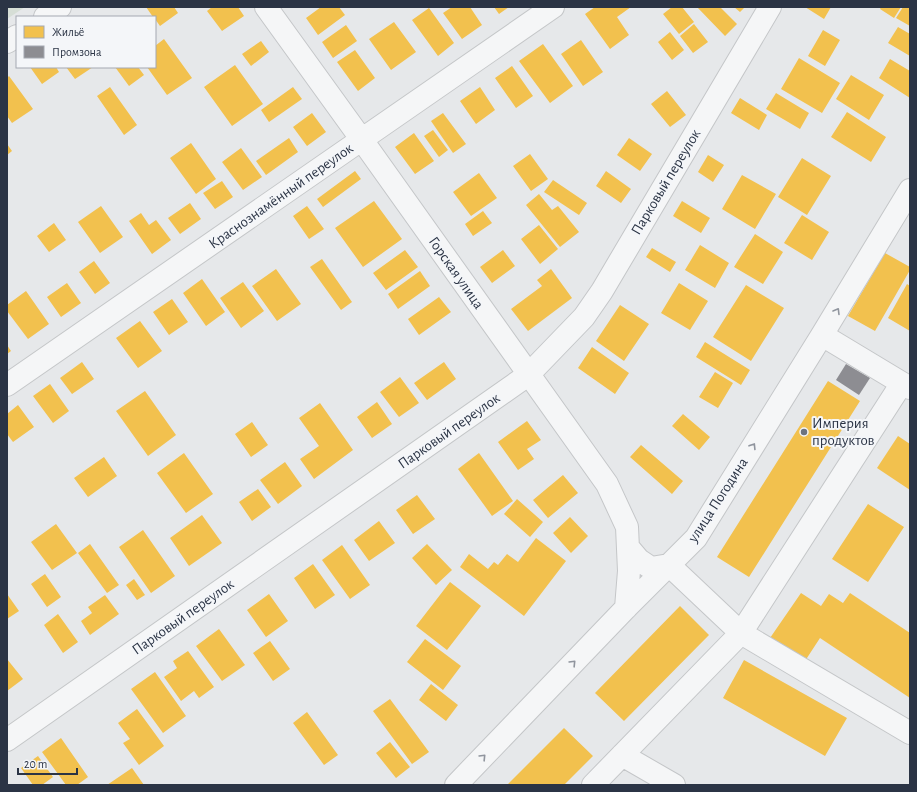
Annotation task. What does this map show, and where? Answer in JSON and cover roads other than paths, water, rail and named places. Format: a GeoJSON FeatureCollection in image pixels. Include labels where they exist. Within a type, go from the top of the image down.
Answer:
{"type":"FeatureCollection","features":[{"type":"Feature","properties":{"kind":"street"},"geometry":{"type":"LineString","coordinates":[[46,16],[60,7]]}},
{"type":"Feature","properties":{"kind":"street","name":"Горская улица"},"geometry":{"type":"LineString","coordinates":[[266,7],[606,484],[627,527],[629,571],[626,608]]}},
{"type":"Feature","properties":{"kind":"street","name":"Краснознамённый переулок"},"geometry":{"type":"LineString","coordinates":[[7,385],[553,7]]}},
{"type":"Feature","properties":{"kind":"street","name":"Парковый переулок"},"geometry":{"type":"LineString","coordinates":[[7,740],[528,375],[584,317],[602,291],[770,7]]}},
{"type":"Feature","properties":{"kind":"street"},"geometry":{"type":"LineString","coordinates":[[7,42],[16,37]]}},
{"type":"Feature","properties":{"kind":"street","name":"улица Погодина"},"geometry":{"type":"LineString","coordinates":[[456,785],[626,608],[696,538],[822,336],[910,190]]}},
{"type":"Feature","properties":{"kind":"street"},"geometry":{"type":"LineString","coordinates":[[593,785],[741,633],[906,385],[822,336]]}},
{"type":"Feature","properties":{"kind":"street"},"geometry":{"type":"LineString","coordinates":[[628,547],[638,560],[651,568],[669,565],[741,633],[910,733]]}},
{"type":"Feature","properties":{"kind":"street"},"geometry":{"type":"LineString","coordinates":[[622,755],[674,785]]}},
{"type":"Feature","properties":{"kind":"place","name":"Империя продуктов"},"geometry":{"type":"Point","coordinates":[804,432]}}]}
